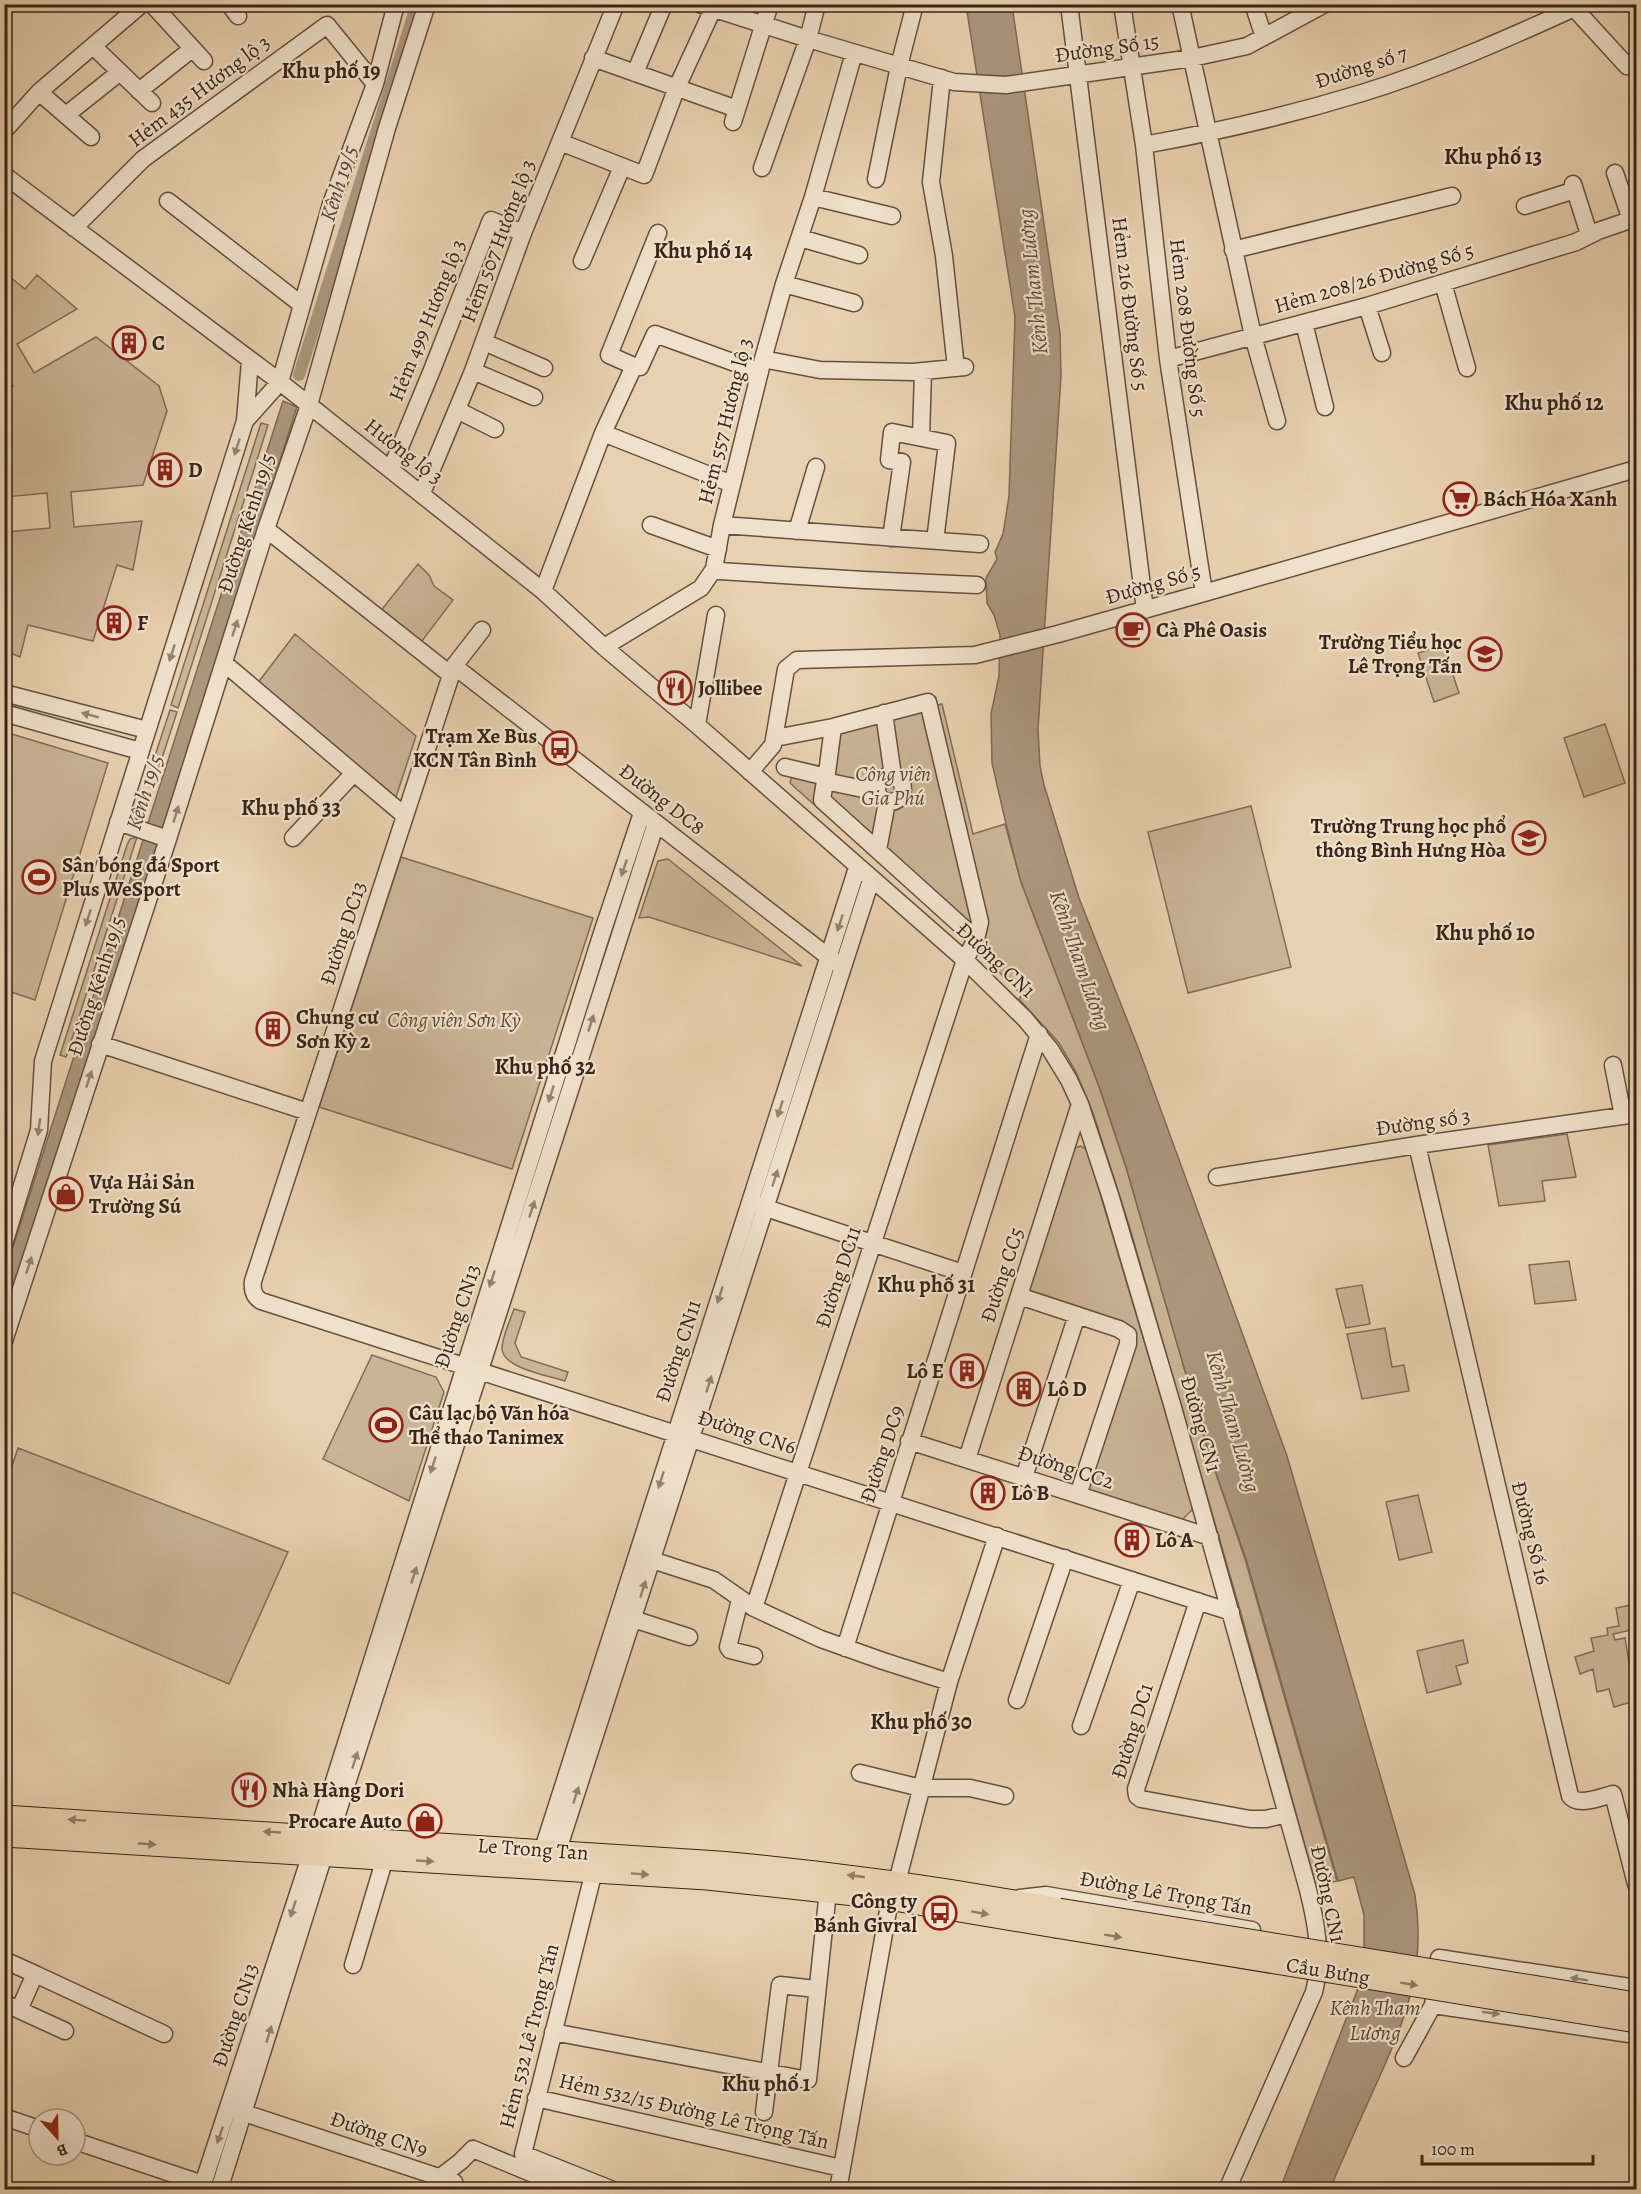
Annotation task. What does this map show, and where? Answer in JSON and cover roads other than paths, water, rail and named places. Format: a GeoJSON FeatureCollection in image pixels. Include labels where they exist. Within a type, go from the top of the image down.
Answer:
{"type":"FeatureCollection","features":[{"type":"Feature","properties":{"kind":"main road","name":"Le Trong Tan"},"geometry":{"type":"LineString","coordinates":[[4,1816],[321,1845],[385,1858],[594,1871],[828,1891],[894,1891],[1008,1899],[1057,1918]]}},
{"type":"Feature","properties":{"kind":"main road","name":"Le Trong Tan"},"geometry":{"type":"LineString","coordinates":[[4,1836],[550,1850],[719,1862],[807,1870],[894,1891],[947,1907],[1057,1918]]}},
{"type":"Feature","properties":{"kind":"main road","name":"Cầu Bưng"},"geometry":{"type":"LineString","coordinates":[[1057,1918],[1636,2003]]}},
{"type":"Feature","properties":{"kind":"main road","name":"Cầu Bưng"},"geometry":{"type":"LineString","coordinates":[[1057,1918],[1636,2022]]}},
{"type":"Feature","properties":{"kind":"street"},"geometry":{"type":"LineString","coordinates":[[4,132],[39,92],[142,4]]}},
{"type":"Feature","properties":{"kind":"street"},"geometry":{"type":"LineString","coordinates":[[152,4],[204,61]]}},
{"type":"Feature","properties":{"kind":"street"},"geometry":{"type":"LineString","coordinates":[[294,393],[387,128],[394,68],[396,4]]}},
{"type":"Feature","properties":{"kind":"street"},"geometry":{"type":"LineString","coordinates":[[294,393],[302,305],[331,204],[375,84],[394,68],[427,4]]}},
{"type":"Feature","properties":{"kind":"street","name":"Hẻm 507 Hương lộ 3"},"geometry":{"type":"LineString","coordinates":[[422,493],[473,371],[523,233],[616,4]]}},
{"type":"Feature","properties":{"kind":"street"},"geometry":{"type":"LineString","coordinates":[[635,73],[664,4]]}},
{"type":"Feature","properties":{"kind":"street"},"geometry":{"type":"LineString","coordinates":[[593,57],[677,87],[735,116],[770,4]]}},
{"type":"Feature","properties":{"kind":"street"},"geometry":{"type":"LineString","coordinates":[[762,168],[808,39],[817,4]]}},
{"type":"Feature","properties":{"kind":"street"},"geometry":{"type":"LineString","coordinates":[[876,179],[899,66],[915,4]]}},
{"type":"Feature","properties":{"kind":"street","name":"Hẻm 216 Đường Số 5"},"geometry":{"type":"LineString","coordinates":[[1069,4],[1145,610]]}},
{"type":"Feature","properties":{"kind":"street","name":"Hẻm 208 Đường Số 5"},"geometry":{"type":"LineString","coordinates":[[1122,4],[1143,145],[1168,358],[1204,593]]}},
{"type":"Feature","properties":{"kind":"street"},"geometry":{"type":"LineString","coordinates":[[1180,4],[1253,336],[1277,421]]}},
{"type":"Feature","properties":{"kind":"street"},"geometry":{"type":"LineString","coordinates":[[1253,4],[1264,37]]}},
{"type":"Feature","properties":{"kind":"street","name":"Đường Số 15"},"geometry":{"type":"LineString","coordinates":[[942,78],[954,82],[1006,85],[1192,58],[1247,46],[1325,4]]}},
{"type":"Feature","properties":{"kind":"street"},"geometry":{"type":"LineString","coordinates":[[560,142],[644,175],[705,6],[942,78],[931,182],[961,367],[922,371],[820,370],[761,366],[655,334],[640,368],[609,355],[658,233]]}},
{"type":"Feature","properties":{"kind":"street"},"geometry":{"type":"LineString","coordinates":[[1579,6],[1627,66],[1636,62]]}},
{"type":"Feature","properties":{"kind":"street","name":"Đường số 7"},"geometry":{"type":"LineString","coordinates":[[1143,145],[1208,134],[1392,83],[1496,43],[1579,6]]}},
{"type":"Feature","properties":{"kind":"street","name":"Hẻm 435 Hương lộ 3"},"geometry":{"type":"LineString","coordinates":[[74,228],[143,159],[327,25],[375,84]]}},
{"type":"Feature","properties":{"kind":"street"},"geometry":{"type":"LineString","coordinates":[[93,46],[152,103]]}},
{"type":"Feature","properties":{"kind":"street"},"geometry":{"type":"LineString","coordinates":[[139,91],[192,49]]}},
{"type":"Feature","properties":{"kind":"street","name":"Hẻm 557 Hương lộ 3"},"geometry":{"type":"LineString","coordinates":[[604,647],[700,588],[714,568],[722,525],[761,366],[854,53]]}},
{"type":"Feature","properties":{"kind":"street"},"geometry":{"type":"LineString","coordinates":[[66,115],[120,72]]}},
{"type":"Feature","properties":{"kind":"street"},"geometry":{"type":"LineString","coordinates":[[39,92],[91,137]]}},
{"type":"Feature","properties":{"kind":"street"},"geometry":{"type":"LineString","coordinates":[[582,261],[622,166]]}},
{"type":"Feature","properties":{"kind":"street"},"geometry":{"type":"LineString","coordinates":[[1615,173],[1634,219]]}},
{"type":"Feature","properties":{"kind":"street","name":"Hương lộ 3"},"geometry":{"type":"LineString","coordinates":[[4,174],[294,393],[422,493],[543,591],[604,647],[759,780]]}},
{"type":"Feature","properties":{"kind":"street"},"geometry":{"type":"LineString","coordinates":[[1525,207],[1574,187],[1589,234]]}},
{"type":"Feature","properties":{"kind":"street"},"geometry":{"type":"LineString","coordinates":[[1233,250],[1452,196]]}},
{"type":"Feature","properties":{"kind":"street"},"geometry":{"type":"LineString","coordinates":[[813,197],[892,216]]}},
{"type":"Feature","properties":{"kind":"street"},"geometry":{"type":"LineString","coordinates":[[168,201],[302,305]]}},
{"type":"Feature","properties":{"kind":"street","name":"Hẻm 499 Hương lộ 3"},"geometry":{"type":"LineString","coordinates":[[391,469],[491,219],[523,233]]}},
{"type":"Feature","properties":{"kind":"street","name":"Hẻm 208/26 Đường Số 5"},"geometry":{"type":"LineString","coordinates":[[1168,358],[1366,306],[1576,242],[1589,234],[1634,219]]}},
{"type":"Feature","properties":{"kind":"street"},"geometry":{"type":"LineString","coordinates":[[800,238],[859,255]]}},
{"type":"Feature","properties":{"kind":"street"},"geometry":{"type":"LineString","coordinates":[[1443,283],[1467,368]]}},
{"type":"Feature","properties":{"kind":"street"},"geometry":{"type":"LineString","coordinates":[[784,284],[854,303]]}},
{"type":"Feature","properties":{"kind":"street"},"geometry":{"type":"LineString","coordinates":[[1366,306],[1382,353]]}},
{"type":"Feature","properties":{"kind":"street"},"geometry":{"type":"LineString","coordinates":[[1304,323],[1325,407]]}},
{"type":"Feature","properties":{"kind":"street"},"geometry":{"type":"LineString","coordinates":[[484,342],[544,368]]}},
{"type":"Feature","properties":{"kind":"street","name":"Đường Kênh 19/5"},"geometry":{"type":"LineString","coordinates":[[4,1244],[39,1130],[43,1061],[245,421],[250,361]]}},
{"type":"Feature","properties":{"kind":"street"},"geometry":{"type":"LineString","coordinates":[[543,591],[603,434],[634,366]]}},
{"type":"Feature","properties":{"kind":"street"},"geometry":{"type":"LineString","coordinates":[[473,371],[534,398]]}},
{"type":"Feature","properties":{"kind":"street"},"geometry":{"type":"LineString","coordinates":[[921,438],[922,371]]}},
{"type":"Feature","properties":{"kind":"street","name":"Đường Kênh 19/5"},"geometry":{"type":"LineString","coordinates":[[245,421],[294,393]]}},
{"type":"Feature","properties":{"kind":"street","name":"Đường Kênh 19/5"},"geometry":{"type":"LineString","coordinates":[[4,1341],[100,1044],[158,836],[224,663],[267,529],[294,393]]}},
{"type":"Feature","properties":{"kind":"street"},"geometry":{"type":"LineString","coordinates":[[457,410],[495,429]]}},
{"type":"Feature","properties":{"kind":"street"},"geometry":{"type":"LineString","coordinates":[[891,538],[902,462],[889,460],[892,432],[947,442],[935,541]]}},
{"type":"Feature","properties":{"kind":"street"},"geometry":{"type":"LineString","coordinates":[[603,434],[732,484]]}},
{"type":"Feature","properties":{"kind":"street"},"geometry":{"type":"LineString","coordinates":[[796,531],[816,467]]}},
{"type":"Feature","properties":{"kind":"street","name":"Đường Số 5"},"geometry":{"type":"LineString","coordinates":[[773,743],[786,669],[797,660],[975,655],[1145,610],[1636,469]]}},
{"type":"Feature","properties":{"kind":"street"},"geometry":{"type":"LineString","coordinates":[[651,525],[718,549]]}},
{"type":"Feature","properties":{"kind":"street"},"geometry":{"type":"LineString","coordinates":[[722,525],[980,544]]}},
{"type":"Feature","properties":{"kind":"street","name":"Đường DC8"},"geometry":{"type":"LineString","coordinates":[[267,529],[656,823],[843,969]]}},
{"type":"Feature","properties":{"kind":"street"},"geometry":{"type":"LineString","coordinates":[[714,568],[719,571],[977,585]]}},
{"type":"Feature","properties":{"kind":"street"},"geometry":{"type":"LineString","coordinates":[[697,725],[716,615]]}},
{"type":"Feature","properties":{"kind":"street","name":"Đường DC13"},"geometry":{"type":"LineString","coordinates":[[253,1292],[253,1281],[452,670],[482,630]]}},
{"type":"Feature","properties":{"kind":"street"},"geometry":{"type":"LineString","coordinates":[[224,663],[405,816]]}},
{"type":"Feature","properties":{"kind":"street"},"geometry":{"type":"LineString","coordinates":[[4,693],[147,730]]}},
{"type":"Feature","properties":{"kind":"street"},"geometry":{"type":"LineString","coordinates":[[773,743],[884,713],[928,702],[979,913],[976,939],[822,800],[833,727]]}},
{"type":"Feature","properties":{"kind":"street"},"geometry":{"type":"LineString","coordinates":[[878,850],[884,788],[884,713]]}},
{"type":"Feature","properties":{"kind":"street"},"geometry":{"type":"LineString","coordinates":[[4,714],[140,751]]}},
{"type":"Feature","properties":{"kind":"street"},"geometry":{"type":"LineString","coordinates":[[773,743],[785,767]]}},
{"type":"Feature","properties":{"kind":"street"},"geometry":{"type":"LineString","coordinates":[[759,780],[773,743]]}},
{"type":"Feature","properties":{"kind":"street"},"geometry":{"type":"LineString","coordinates":[[759,780],[785,767],[884,788]]}},
{"type":"Feature","properties":{"kind":"street"},"geometry":{"type":"LineString","coordinates":[[293,838],[354,773]]}},
{"type":"Feature","properties":{"kind":"street","name":"Đường CN1"},"geometry":{"type":"LineString","coordinates":[[759,780],[965,960],[1039,1034],[1060,1063],[1080,1104],[1148,1320],[1210,1537],[1313,1909],[1318,1941],[1318,1971],[1311,2000],[1227,2190]]}},
{"type":"Feature","properties":{"kind":"street","name":"Đường CN13"},"geometry":{"type":"LineString","coordinates":[[472,1368],[600,936],[642,813]]}},
{"type":"Feature","properties":{"kind":"street"},"geometry":{"type":"LineString","coordinates":[[118,822],[158,836]]}},
{"type":"Feature","properties":{"kind":"street","name":"Đường CN13"},"geometry":{"type":"LineString","coordinates":[[219,2190],[237,2110],[472,1368],[656,823]]}},
{"type":"Feature","properties":{"kind":"street","name":"Đường CN11"},"geometry":{"type":"LineString","coordinates":[[550,1850],[758,1205],[857,868]]}},
{"type":"Feature","properties":{"kind":"street","name":"Đường CN11"},"geometry":{"type":"LineString","coordinates":[[758,1205],[843,969],[872,880]]}},
{"type":"Feature","properties":{"kind":"street","name":"Đường DC11"},"geometry":{"type":"LineString","coordinates":[[754,1656],[730,1650],[728,1647],[798,1472],[965,960],[976,939]]}},
{"type":"Feature","properties":{"kind":"street","name":"Đường DC9"},"geometry":{"type":"LineString","coordinates":[[845,1648],[1039,1034]]}},
{"type":"Feature","properties":{"kind":"street"},"geometry":{"type":"LineString","coordinates":[[100,1044],[308,1112]]}},
{"type":"Feature","properties":{"kind":"street"},"geometry":{"type":"LineString","coordinates":[[1613,1065],[1630,1115]]}},
{"type":"Feature","properties":{"kind":"street","name":"Đường CC5"},"geometry":{"type":"LineString","coordinates":[[967,1459],[1080,1104]]}},
{"type":"Feature","properties":{"kind":"street","name":"Đường số 3"},"geometry":{"type":"LineString","coordinates":[[1217,1178],[1417,1145],[1630,1115]]}},
{"type":"Feature","properties":{"kind":"street","name":"Đường Số 16"},"geometry":{"type":"LineString","coordinates":[[1417,1145],[1570,1796],[1578,1802],[1613,1794],[1636,1884]]}},
{"type":"Feature","properties":{"kind":"street"},"geometry":{"type":"LineString","coordinates":[[758,1205],[963,1273]]}},
{"type":"Feature","properties":{"kind":"street","name":"Đường CN6"},"geometry":{"type":"LineString","coordinates":[[253,1292],[261,1301],[1231,1612]]}},
{"type":"Feature","properties":{"kind":"street"},"geometry":{"type":"LineString","coordinates":[[1019,1296],[1119,1329],[1128,1335],[1129,1339],[1078,1495]]}},
{"type":"Feature","properties":{"kind":"street"},"geometry":{"type":"LineString","coordinates":[[1024,1477],[1077,1315]]}},
{"type":"Feature","properties":{"kind":"street","name":"Đường CN11"},"geometry":{"type":"LineString","coordinates":[[550,1850],[633,1619],[652,1560],[684,1435]]}},
{"type":"Feature","properties":{"kind":"street","name":"Đường CC2"},"geometry":{"type":"LineString","coordinates":[[909,1440],[1210,1537]]}},
{"type":"Feature","properties":{"kind":"street"},"geometry":{"type":"LineString","coordinates":[[838,2190],[856,2082],[894,1891],[949,1683],[997,1536]]}},
{"type":"Feature","properties":{"kind":"street"},"geometry":{"type":"LineString","coordinates":[[1017,1700],[1065,1558]]}},
{"type":"Feature","properties":{"kind":"street"},"geometry":{"type":"LineString","coordinates":[[652,1560],[714,1580],[747,1604],[845,1648],[949,1683]]}},
{"type":"Feature","properties":{"kind":"street"},"geometry":{"type":"LineString","coordinates":[[1081,1726],[1132,1580]]}},
{"type":"Feature","properties":{"kind":"street","name":"Đường DC1"},"geometry":{"type":"LineString","coordinates":[[1198,1601],[1136,1794],[1141,1799],[1250,1819],[1266,1819],[1287,1814]]}},
{"type":"Feature","properties":{"kind":"street"},"geometry":{"type":"LineString","coordinates":[[633,1619],[689,1637]]}},
{"type":"Feature","properties":{"kind":"street"},"geometry":{"type":"LineString","coordinates":[[860,1773],[921,1788],[970,1788],[1005,1796]]}},
{"type":"Feature","properties":{"kind":"street"},"geometry":{"type":"LineString","coordinates":[[353,1965],[385,1858]]}},
{"type":"Feature","properties":{"kind":"street","name":"Hẻm 532 Lê Trọng Tấn"},"geometry":{"type":"LineString","coordinates":[[594,1871],[523,2154],[613,2190]]}},
{"type":"Feature","properties":{"kind":"street"},"geometry":{"type":"LineString","coordinates":[[553,2032],[808,2080],[828,1891]]}},
{"type":"Feature","properties":{"kind":"street","name":"Đường Lê Trọng Tấn"},"geometry":{"type":"LineString","coordinates":[[1008,1899],[1046,1895],[1318,1941]]}},
{"type":"Feature","properties":{"kind":"street"},"geometry":{"type":"LineString","coordinates":[[1404,2058],[1433,2005],[1439,1958],[1636,1988]]}},
{"type":"Feature","properties":{"kind":"street"},"geometry":{"type":"LineString","coordinates":[[4,1960],[164,2034]]}},
{"type":"Feature","properties":{"kind":"street"},"geometry":{"type":"LineString","coordinates":[[35,1974],[12,2007],[64,2031]]}},
{"type":"Feature","properties":{"kind":"street"},"geometry":{"type":"LineString","coordinates":[[764,2112],[780,1985],[816,1989]]}},
{"type":"Feature","properties":{"kind":"street"},"geometry":{"type":"LineString","coordinates":[[1433,2005],[1636,2035]]}},
{"type":"Feature","properties":{"kind":"street","name":"Hẻm 532/15 Đường Lê Trọng Tấn"},"geometry":{"type":"LineString","coordinates":[[536,2098],[841,2168]]}},
{"type":"Feature","properties":{"kind":"street","name":"Đường CN13"},"geometry":{"type":"LineString","coordinates":[[202,2187],[237,2110]]}},
{"type":"Feature","properties":{"kind":"street","name":"Đường CN9"},"geometry":{"type":"LineString","coordinates":[[237,2110],[445,2185],[460,2162],[473,2149],[572,2190]]}},
{"type":"Feature","properties":{"kind":"street"},"geometry":{"type":"LineString","coordinates":[[4,2117],[27,2125]]}},
{"type":"Feature","properties":{"kind":"street"},"geometry":{"type":"LineString","coordinates":[[87,2145],[202,2187]]}},
{"type":"Feature","properties":{"kind":"water","name":"Kênh Tham Lương"},"geometry":{"type":"Polygon","coordinates":[[[966,5],[1012,5],[1060,333],[1061,376],[1038,729],[1040,766],[1044,785],[1079,898],[1139,1050],[1287,1456],[1415,1895],[1418,1947],[1410,1995],[1395,2041],[1330,2189],[1280,2189],[1364,1973],[1364,1915],[1354,1877],[1338,1881],[1246,1559],[1207,1447],[1126,1167],[1100,1089],[1021,882],[992,763],[991,714],[999,676],[1000,635],[994,615],[987,603],[986,578],[997,559],[995,552],[1003,534],[1009,496],[1015,317],[966,5]]]}},
{"type":"Feature","properties":{"kind":"water"},"geometry":{"type":"Polygon","coordinates":[[[283,401],[297,407],[162,830],[147,826],[283,401]]]}},
{"type":"Feature","properties":{"kind":"water"},"geometry":{"type":"Polygon","coordinates":[[[144,837],[158,842],[5,1318],[5,1272],[144,837]]]}},
{"type":"Feature","properties":{"kind":"waterway","name":"Kênh 19/5"},"geometry":{"type":"LineString","coordinates":[[299,375],[417,4]]}},
{"type":"Feature","properties":{"kind":"place","name":"C"},"geometry":{"type":"Point","coordinates":[129,343]}},
{"type":"Feature","properties":{"kind":"place","name":"D"},"geometry":{"type":"Point","coordinates":[165,470]}},
{"type":"Feature","properties":{"kind":"place","name":"Bách Hóa Xanh"},"geometry":{"type":"Point","coordinates":[1460,499]}},
{"type":"Feature","properties":{"kind":"place","name":"F"},"geometry":{"type":"Point","coordinates":[114,623]}},
{"type":"Feature","properties":{"kind":"place","name":"Cà Phê Oasis"},"geometry":{"type":"Point","coordinates":[1133,630]}},
{"type":"Feature","properties":{"kind":"place","name":"Trường Tiểu học Lê Trọng Tấn"},"geometry":{"type":"Point","coordinates":[1485,654]}},
{"type":"Feature","properties":{"kind":"place","name":"Jollibee"},"geometry":{"type":"Point","coordinates":[675,688]}},
{"type":"Feature","properties":{"kind":"place","name":"Trạm Xe Bus KCN Tân Bình"},"geometry":{"type":"Point","coordinates":[560,748]}},
{"type":"Feature","properties":{"kind":"place","name":"Trường Trung học phổ thông Bình Hưng Hòa"},"geometry":{"type":"Point","coordinates":[1529,838]}},
{"type":"Feature","properties":{"kind":"place","name":"Sân bóng đá Sport Plus WeSport"},"geometry":{"type":"Point","coordinates":[39,877]}},
{"type":"Feature","properties":{"kind":"place","name":"Chung cư Sơn Kỳ 2"},"geometry":{"type":"Point","coordinates":[273,1029]}},
{"type":"Feature","properties":{"kind":"place","name":"Vựa Hải Sản Trường Sú"},"geometry":{"type":"Point","coordinates":[66,1194]}},
{"type":"Feature","properties":{"kind":"place","name":"Lô E"},"geometry":{"type":"Point","coordinates":[967,1371]}},
{"type":"Feature","properties":{"kind":"place","name":"Lô D"},"geometry":{"type":"Point","coordinates":[1024,1389]}},
{"type":"Feature","properties":{"kind":"place","name":"Câu lạc bộ Văn hóa Thể thao Tanimex"},"geometry":{"type":"Point","coordinates":[386,1425]}},
{"type":"Feature","properties":{"kind":"place","name":"Lô B"},"geometry":{"type":"Point","coordinates":[988,1493]}},
{"type":"Feature","properties":{"kind":"place","name":"Lô A"},"geometry":{"type":"Point","coordinates":[1132,1540]}},
{"type":"Feature","properties":{"kind":"place","name":"Nhà Hàng Dori"},"geometry":{"type":"Point","coordinates":[249,1790]}},
{"type":"Feature","properties":{"kind":"place","name":"Procare Auto"},"geometry":{"type":"Point","coordinates":[425,1821]}},
{"type":"Feature","properties":{"kind":"place","name":"Công ty Bánh Givral"},"geometry":{"type":"Point","coordinates":[940,1913]}},
{"type":"Feature","properties":{"kind":"district","name":"Khu phố 19"},"geometry":{"type":"Point","coordinates":[331,70]}},
{"type":"Feature","properties":{"kind":"district","name":"Khu phố 13"},"geometry":{"type":"Point","coordinates":[1493,156]}},
{"type":"Feature","properties":{"kind":"district","name":"Khu phố 14"},"geometry":{"type":"Point","coordinates":[703,250]}},
{"type":"Feature","properties":{"kind":"district","name":"Khu phố 12"},"geometry":{"type":"Point","coordinates":[1554,402]}},
{"type":"Feature","properties":{"kind":"district","name":"Khu phố 33"},"geometry":{"type":"Point","coordinates":[291,807]}},
{"type":"Feature","properties":{"kind":"district","name":"Khu phố 10"},"geometry":{"type":"Point","coordinates":[1485,932]}},
{"type":"Feature","properties":{"kind":"district","name":"Khu phố 32"},"geometry":{"type":"Point","coordinates":[545,1066]}},
{"type":"Feature","properties":{"kind":"district","name":"Khu phố 31"},"geometry":{"type":"Point","coordinates":[926,1284]}},
{"type":"Feature","properties":{"kind":"district","name":"Khu phố 30"},"geometry":{"type":"Point","coordinates":[921,1721]}},
{"type":"Feature","properties":{"kind":"district","name":"Khu phố 1"},"geometry":{"type":"Point","coordinates":[766,2083]}},
{"type":"Feature","properties":{"kind":"park label","name":"Công viên Gia Phú"},"geometry":{"type":"Point","coordinates":[893,786]}},
{"type":"Feature","properties":{"kind":"park label","name":"Công viên Sơn Kỳ"},"geometry":{"type":"Point","coordinates":[454,1020]}}]}
